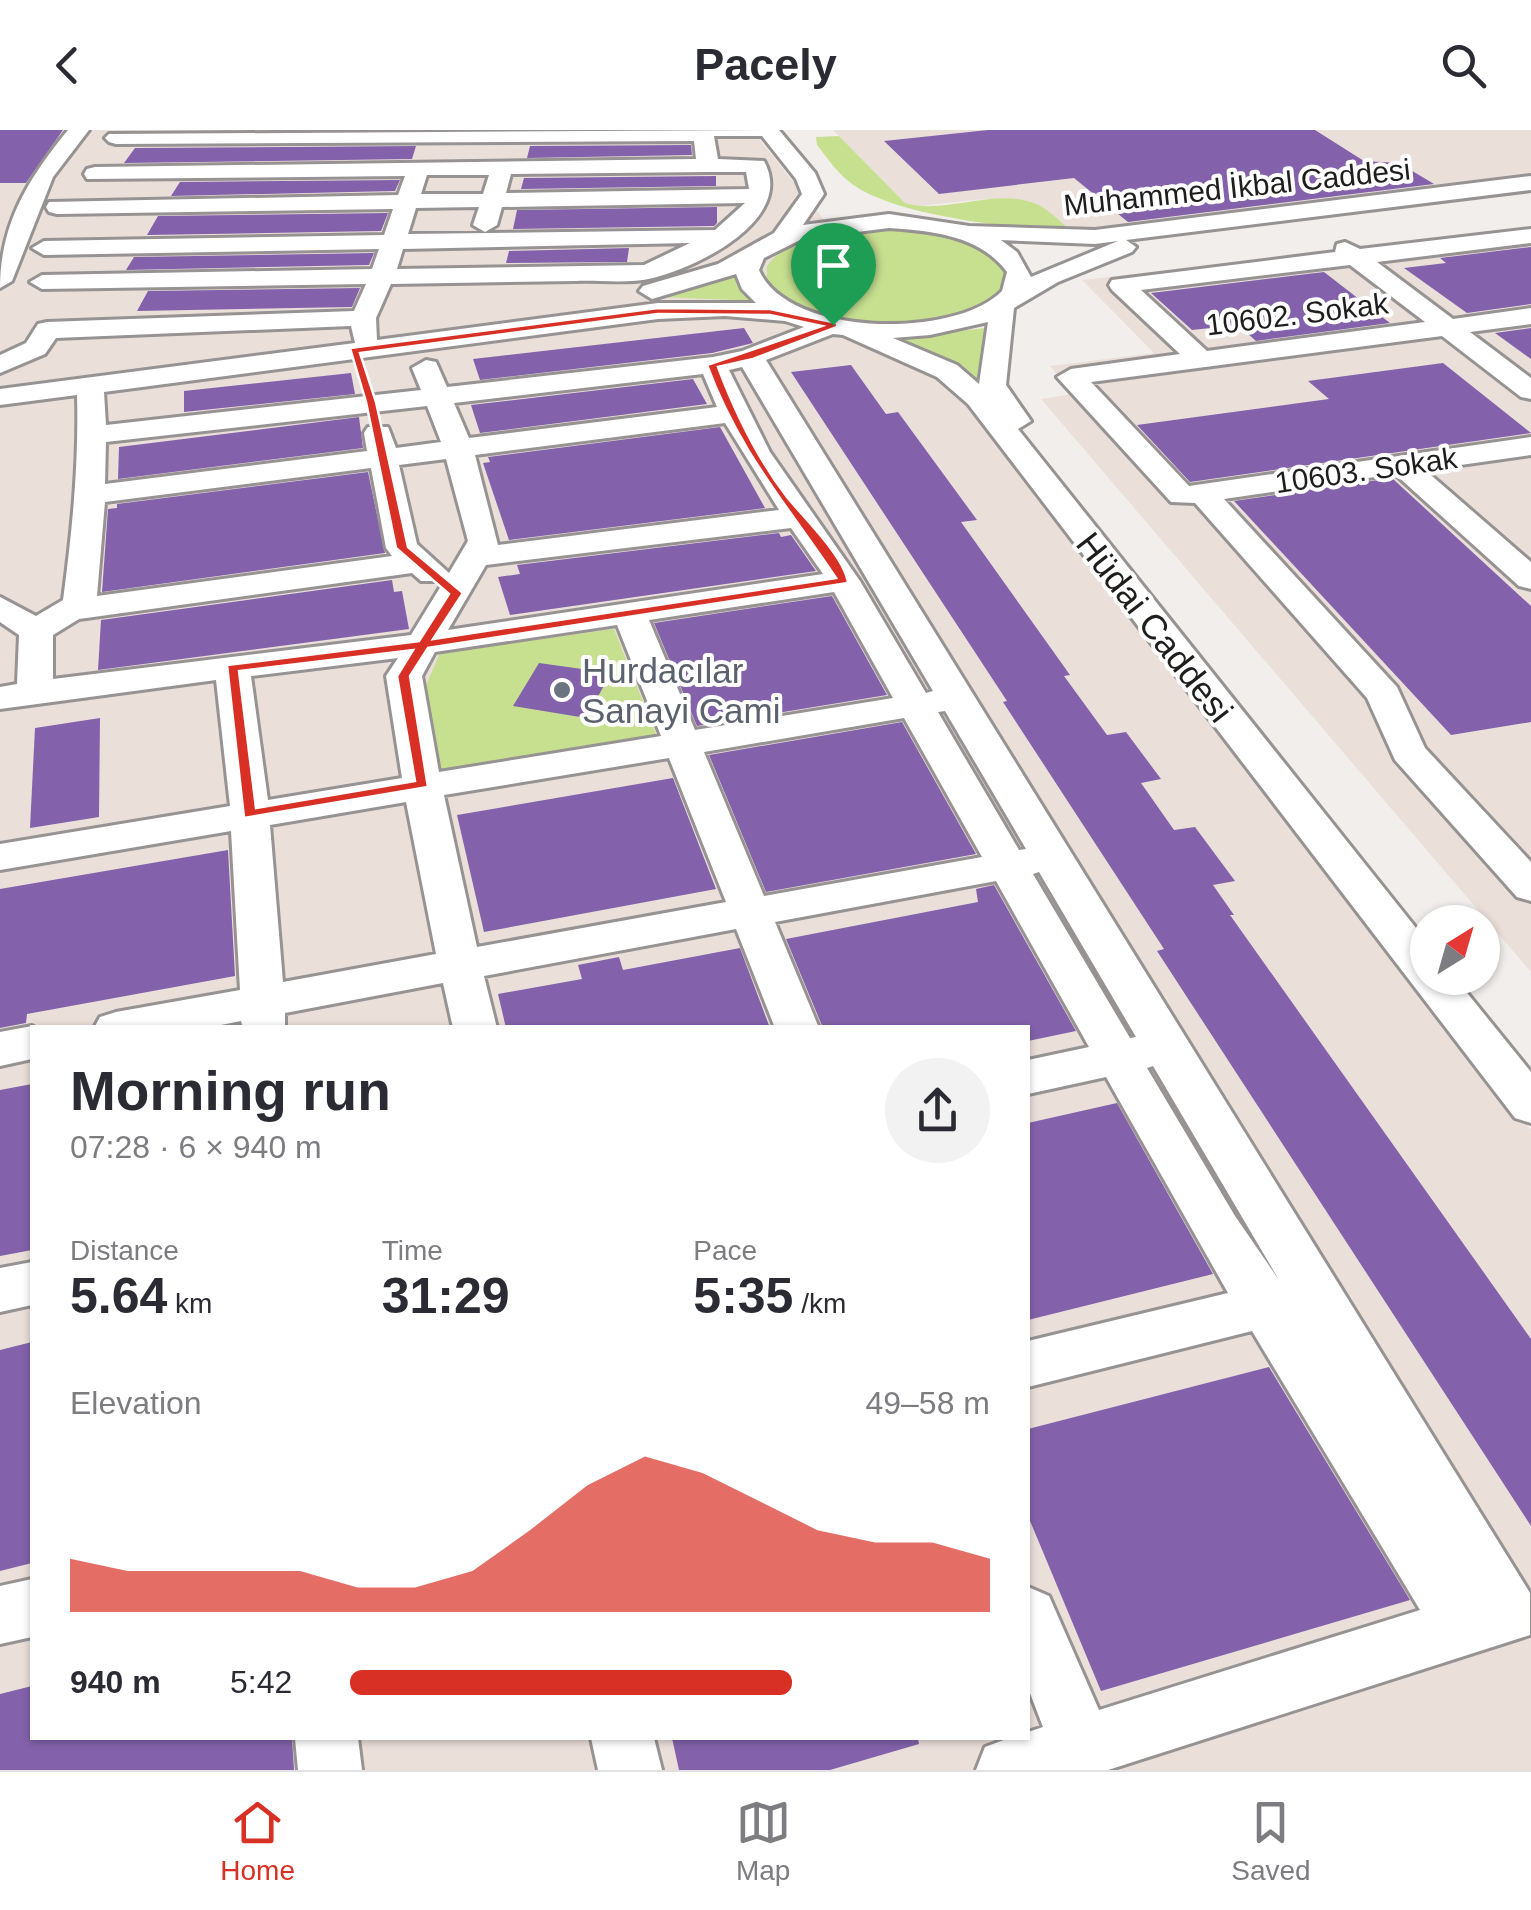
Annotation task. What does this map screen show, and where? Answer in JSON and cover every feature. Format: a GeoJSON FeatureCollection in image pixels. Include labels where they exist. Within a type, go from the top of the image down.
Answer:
{"type":"FeatureCollection","features":[{"type":"Feature","properties":{"kind":"street"},"geometry":{"type":"LineString","coordinates":[[0,281],[8,232],[42,176],[79,130]]}},
{"type":"Feature","properties":{"kind":"street"},"geometry":{"type":"LineString","coordinates":[[0,364],[36,348],[47,330],[40,261],[56,207],[111,134],[768,130],[806,178],[813,194],[775,242],[751,262],[750,281],[765,299],[794,314]]}},
{"type":"Feature","properties":{"kind":"street"},"geometry":{"type":"LineString","coordinates":[[788,130],[833,185]]}},
{"type":"Feature","properties":{"kind":"street"},"geometry":{"type":"LineString","coordinates":[[697,132],[708,165]]}},
{"type":"Feature","properties":{"kind":"street"},"geometry":{"type":"LineString","coordinates":[[531,168],[540,133]]}},
{"type":"Feature","properties":{"kind":"street"},"geometry":{"type":"LineString","coordinates":[[353,169],[369,134]]}},
{"type":"Feature","properties":{"kind":"street"},"geometry":{"type":"LineString","coordinates":[[42,282],[648,272],[732,231],[754,209],[760,196],[756,166],[95,174]]}},
{"type":"Feature","properties":{"kind":"street"},"geometry":{"type":"LineString","coordinates":[[418,168],[360,335],[402,548],[456,593]]}},
{"type":"Feature","properties":{"kind":"street"},"geometry":{"type":"LineString","coordinates":[[474,1025],[422,784],[404,676],[484,541],[458,448],[422,358],[452,321],[470,276],[502,168]]}},
{"type":"Feature","properties":{"kind":"street"},"geometry":{"type":"LineString","coordinates":[[212,324],[285,170]]}},
{"type":"Feature","properties":{"kind":"street","name":"Muhammed İkbal Caddesi"},"geometry":{"type":"LineString","coordinates":[[944,228],[1077,238],[1531,187]]}},
{"type":"Feature","properties":{"kind":"street"},"geometry":{"type":"LineString","coordinates":[[56,207],[760,196]]}},
{"type":"Feature","properties":{"kind":"street"},"geometry":{"type":"LineString","coordinates":[[862,200],[944,228]]}},
{"type":"Feature","properties":{"kind":"street"},"geometry":{"type":"LineString","coordinates":[[1311,214],[1473,336],[1531,391]]}},
{"type":"Feature","properties":{"kind":"street","name":"Muhammed İkbal Caddesi"},"geometry":{"type":"LineString","coordinates":[[839,326],[896,330],[938,327],[974,318],[1049,277],[1134,243],[1311,214]]}},
{"type":"Feature","properties":{"kind":"street"},"geometry":{"type":"LineString","coordinates":[[0,380],[452,321],[552,314],[684,284],[727,269],[775,242],[855,222],[944,228]]}},
{"type":"Feature","properties":{"kind":"street","name":"Hüdai Caddesi"},"geometry":{"type":"LineString","coordinates":[[944,228],[996,247],[1014,263],[1020,280],[1006,302],[1004,325],[992,365],[994,393],[1410,910]]}},
{"type":"Feature","properties":{"kind":"street"},"geometry":{"type":"LineString","coordinates":[[44,248],[722,236]]}},
{"type":"Feature","properties":{"kind":"street"},"geometry":{"type":"LineString","coordinates":[[1201,360],[1121,285],[1531,236]]}},
{"type":"Feature","properties":{"kind":"street"},"geometry":{"type":"LineString","coordinates":[[452,321],[725,308],[794,314],[839,326]]}},
{"type":"Feature","properties":{"kind":"street","name":"10602. Sokak"},"geometry":{"type":"LineString","coordinates":[[1082,388],[1473,336],[1531,316]]}},
{"type":"Feature","properties":{"kind":"street"},"geometry":{"type":"LineString","coordinates":[[47,330],[212,324],[360,335]]}},
{"type":"Feature","properties":{"kind":"street"},"geometry":{"type":"LineString","coordinates":[[94,435],[731,361],[839,326]]}},
{"type":"Feature","properties":{"kind":"street","name":"Hüdai Caddesi"},"geometry":{"type":"LineString","coordinates":[[839,326],[946,371],[978,398],[1410,951]]}},
{"type":"Feature","properties":{"kind":"street"},"geometry":{"type":"LineString","coordinates":[[47,330],[87,366],[94,435],[91,494],[79,604],[36,632],[17,695],[423,644],[844,581]]}},
{"type":"Feature","properties":{"kind":"street"},"geometry":{"type":"LineString","coordinates":[[1473,336],[1531,369]]}},
{"type":"Feature","properties":{"kind":"street","name":"10602. Sokak"},"geometry":{"type":"LineString","coordinates":[[1082,388],[1201,360],[1473,336],[1531,340]]}},
{"type":"Feature","properties":{"kind":"street"},"geometry":{"type":"LineString","coordinates":[[731,361],[731,414],[783,500],[801,517],[936,702]]}},
{"type":"Feature","properties":{"kind":"street"},"geometry":{"type":"LineString","coordinates":[[731,361],[1030,861],[1165,1047],[1290,1300]]}},
{"type":"Feature","properties":{"kind":"street"},"geometry":{"type":"LineString","coordinates":[[0,397],[87,366]]}},
{"type":"Feature","properties":{"kind":"street"},"geometry":{"type":"LineString","coordinates":[[1082,388],[1182,496],[1202,494],[1384,695],[1408,752],[1517,853],[1531,887]]}},
{"type":"Feature","properties":{"kind":"street"},"geometry":{"type":"LineString","coordinates":[[91,494],[731,414]]}},
{"type":"Feature","properties":{"kind":"street","name":"10603. Sokak"},"geometry":{"type":"LineString","coordinates":[[1202,494],[1531,446]]}},
{"type":"Feature","properties":{"kind":"street"},"geometry":{"type":"LineString","coordinates":[[1402,465],[1531,580]]}},
{"type":"Feature","properties":{"kind":"street"},"geometry":{"type":"LineString","coordinates":[[475,557],[801,517]]}},
{"type":"Feature","properties":{"kind":"street"},"geometry":{"type":"LineString","coordinates":[[70,610],[418,562]]}},
{"type":"Feature","properties":{"kind":"street"},"geometry":{"type":"LineString","coordinates":[[0,607],[36,632]]}},
{"type":"Feature","properties":{"kind":"street"},"geometry":{"type":"LineString","coordinates":[[630,614],[796,1025]]}},
{"type":"Feature","properties":{"kind":"street"},"geometry":{"type":"LineString","coordinates":[[232,668],[250,814],[263,1014]]}},
{"type":"Feature","properties":{"kind":"street"},"geometry":{"type":"LineString","coordinates":[[0,858],[422,784],[936,702]]}},
{"type":"Feature","properties":{"kind":"street"},"geometry":{"type":"LineString","coordinates":[[148,1025],[263,1014],[460,968],[1030,861]]}},
{"type":"Feature","properties":{"kind":"street"},"geometry":{"type":"LineString","coordinates":[[1008,1770],[1501,1616],[1290,1300],[1119,1058],[1030,861]]}},
{"type":"Feature","properties":{"kind":"street","name":"Hüdai Caddesi"},"geometry":{"type":"LineString","coordinates":[[1445,995],[1531,1105]]}},
{"type":"Feature","properties":{"kind":"street"},"geometry":{"type":"LineString","coordinates":[[1478,995],[1531,1062]]}},
{"type":"Feature","properties":{"kind":"street"},"geometry":{"type":"LineString","coordinates":[[0,1049],[30,1043]]}},
{"type":"Feature","properties":{"kind":"street"},"geometry":{"type":"LineString","coordinates":[[1030,1077],[1165,1047]]}},
{"type":"Feature","properties":{"kind":"street"},"geometry":{"type":"LineString","coordinates":[[0,1290],[30,1284]]}},
{"type":"Feature","properties":{"kind":"street"},"geometry":{"type":"LineString","coordinates":[[1030,1364],[1290,1300]]}},
{"type":"Feature","properties":{"kind":"street"},"geometry":{"type":"LineString","coordinates":[[0,1615],[30,1608]]}},
{"type":"Feature","properties":{"kind":"street"},"geometry":{"type":"LineString","coordinates":[[1030,1622],[1082,1746]]}},
{"type":"Feature","properties":{"kind":"street"},"geometry":{"type":"LineString","coordinates":[[327,1740],[330,1770]]}},
{"type":"Feature","properties":{"kind":"street"},"geometry":{"type":"LineString","coordinates":[[623,1740],[630,1770]]}},
{"type":"Feature","properties":{"kind":"shaded area"},"geometry":{"type":"Polygon","coordinates":[[[0,130],[752,130],[1410,974],[1410,995],[1426,995],[1531,1130],[1531,1770],[0,1770],[0,130]]]}},
{"type":"Feature","properties":{"kind":"shaded area"},"geometry":{"type":"Polygon","coordinates":[[[833,130],[1531,130],[1531,177],[1073,232],[1027,201],[985,199],[919,206],[905,203],[833,130]]]}},
{"type":"Feature","properties":{"kind":"shaded area"},"geometry":{"type":"Polygon","coordinates":[[[1531,229],[1531,972],[1500,936],[1500,905],[1474,905],[1041,399],[1073,394],[1050,366],[1154,353],[1082,280],[1531,229]]]}},
{"type":"Feature","properties":{"kind":"green space"},"geometry":{"type":"Polygon","coordinates":[[[839,136],[905,203],[937,206],[1018,199],[1039,205],[1073,232],[922,212],[866,193],[843,176],[817,145],[816,137],[839,136]]]}},
{"type":"Feature","properties":{"kind":"green space"},"geometry":{"type":"Polygon","coordinates":[[[905,227],[975,242],[1011,272],[1009,287],[993,304],[965,316],[888,324],[811,312],[783,299],[767,279],[767,266],[795,242],[849,229],[905,227]]]}},
{"type":"Feature","properties":{"kind":"green space"},"geometry":{"type":"Polygon","coordinates":[[[745,265],[762,301],[655,297],[745,265]]]}},
{"type":"Feature","properties":{"kind":"green space"},"geometry":{"type":"Polygon","coordinates":[[[994,327],[982,356],[984,387],[891,339],[994,327]]]}},
{"type":"Feature","properties":{"kind":"green space"},"geometry":{"type":"Polygon","coordinates":[[[614,629],[658,739],[440,774],[426,685],[440,653],[614,629]]]}},
{"type":"Feature","properties":{"kind":"building"},"geometry":{"type":"Polygon","coordinates":[[[0,130],[63,130],[26,183],[0,183],[0,130]]]}},
{"type":"Feature","properties":{"kind":"building"},"geometry":{"type":"Polygon","coordinates":[[[988,130],[1315,130],[1364,161],[1399,163],[1434,184],[1128,222],[1074,178],[939,194],[884,141],[988,130]]]}},
{"type":"Feature","properties":{"kind":"building"},"geometry":{"type":"Polygon","coordinates":[[[691,145],[692,155],[527,158],[530,146],[691,145]]]}},
{"type":"Feature","properties":{"kind":"building"},"geometry":{"type":"Polygon","coordinates":[[[416,146],[412,159],[124,163],[135,148],[416,146]]]}},
{"type":"Feature","properties":{"kind":"building"},"geometry":{"type":"Polygon","coordinates":[[[716,176],[716,186],[521,189],[524,178],[716,176]]]}},
{"type":"Feature","properties":{"kind":"building"},"geometry":{"type":"Polygon","coordinates":[[[400,180],[395,191],[171,196],[180,182],[400,180]]]}},
{"type":"Feature","properties":{"kind":"building"},"geometry":{"type":"Polygon","coordinates":[[[717,207],[714,226],[513,229],[517,210],[717,207]]]}},
{"type":"Feature","properties":{"kind":"building"},"geometry":{"type":"Polygon","coordinates":[[[388,213],[381,231],[147,235],[158,216],[388,213]]]}},
{"type":"Feature","properties":{"kind":"building"},"geometry":{"type":"Polygon","coordinates":[[[1531,247],[1531,304],[1467,313],[1404,268],[1446,263],[1440,258],[1531,247]]]}},
{"type":"Feature","properties":{"kind":"building"},"geometry":{"type":"Polygon","coordinates":[[[629,248],[627,262],[506,263],[509,251],[629,248]]]}},
{"type":"Feature","properties":{"kind":"building"},"geometry":{"type":"Polygon","coordinates":[[[374,253],[369,265],[126,270],[134,257],[374,253]]]}},
{"type":"Feature","properties":{"kind":"building"},"geometry":{"type":"Polygon","coordinates":[[[1324,272],[1390,323],[1256,341],[1238,325],[1192,330],[1151,293],[1324,272]]]}},
{"type":"Feature","properties":{"kind":"building"},"geometry":{"type":"Polygon","coordinates":[[[360,288],[352,307],[137,311],[148,291],[360,288]]]}},
{"type":"Feature","properties":{"kind":"building"},"geometry":{"type":"Polygon","coordinates":[[[744,328],[753,343],[712,353],[480,380],[473,359],[744,328]]]}},
{"type":"Feature","properties":{"kind":"building"},"geometry":{"type":"Polygon","coordinates":[[[1531,328],[1531,359],[1495,333],[1531,328]]]}},
{"type":"Feature","properties":{"kind":"building"},"geometry":{"type":"Polygon","coordinates":[[[1443,363],[1531,433],[1190,482],[1137,425],[1329,399],[1308,381],[1443,363]]]}},
{"type":"Feature","properties":{"kind":"building"},"geometry":{"type":"Polygon","coordinates":[[[851,365],[886,414],[898,412],[977,520],[961,522],[1070,675],[1064,676],[1107,735],[1126,732],[1161,779],[1141,783],[1174,830],[1195,827],[1235,881],[1213,885],[1234,915],[1230,915],[1531,1339],[1531,1526],[1157,951],[1164,949],[791,372],[851,365]]]}},
{"type":"Feature","properties":{"kind":"building"},"geometry":{"type":"Polygon","coordinates":[[[351,373],[355,394],[184,412],[184,391],[351,373]]]}},
{"type":"Feature","properties":{"kind":"building"},"geometry":{"type":"Polygon","coordinates":[[[693,379],[707,404],[480,433],[471,405],[693,379]]]}},
{"type":"Feature","properties":{"kind":"building"},"geometry":{"type":"Polygon","coordinates":[[[359,417],[363,448],[118,479],[119,447],[359,417]]]}},
{"type":"Feature","properties":{"kind":"building"},"geometry":{"type":"Polygon","coordinates":[[[720,427],[765,508],[509,540],[483,463],[490,462],[488,457],[720,427]]]}},
{"type":"Feature","properties":{"kind":"building"},"geometry":{"type":"Polygon","coordinates":[[[368,472],[385,553],[102,592],[108,509],[117,508],[117,504],[368,472]]]}},
{"type":"Feature","properties":{"kind":"building"},"geometry":{"type":"Polygon","coordinates":[[[1392,478],[1531,606],[1531,722],[1451,735],[1234,501],[1392,478]]]}},
{"type":"Feature","properties":{"kind":"building"},"geometry":{"type":"Polygon","coordinates":[[[779,533],[781,537],[791,535],[816,571],[510,615],[498,577],[520,574],[517,565],[779,533]]]}},
{"type":"Feature","properties":{"kind":"building"},"geometry":{"type":"Polygon","coordinates":[[[392,580],[394,592],[402,591],[409,629],[98,670],[101,620],[392,580]]]}},
{"type":"Feature","properties":{"kind":"building"},"geometry":{"type":"Polygon","coordinates":[[[832,596],[887,695],[697,726],[654,623],[832,596]]]}},
{"type":"Feature","properties":{"kind":"building","name":"Hurdacılar Sanayi Cami"},"geometry":{"type":"Polygon","coordinates":[[[539,663],[611,673],[586,718],[513,706],[539,663]]]}},
{"type":"Feature","properties":{"kind":"building"},"geometry":{"type":"Polygon","coordinates":[[[100,718],[99,817],[30,828],[35,728],[100,718]]]}},
{"type":"Feature","properties":{"kind":"building"},"geometry":{"type":"Polygon","coordinates":[[[902,722],[976,854],[766,892],[709,755],[902,722]]]}},
{"type":"Feature","properties":{"kind":"building"},"geometry":{"type":"Polygon","coordinates":[[[673,778],[716,889],[484,932],[457,815],[673,778]]]}},
{"type":"Feature","properties":{"kind":"building"},"geometry":{"type":"Polygon","coordinates":[[[228,850],[235,976],[27,1014],[26,1023],[0,1028],[0,889],[228,850]]]}},
{"type":"Feature","properties":{"kind":"building"},"geometry":{"type":"Polygon","coordinates":[[[994,885],[1076,1031],[1030,1041],[1030,1025],[822,1025],[786,939],[978,902],[976,889],[994,885]]]}},
{"type":"Feature","properties":{"kind":"building"},"geometry":{"type":"Polygon","coordinates":[[[740,948],[769,1025],[505,1025],[498,994],[582,979],[578,965],[619,957],[623,970],[740,948]]]}},
{"type":"Feature","properties":{"kind":"building"},"geometry":{"type":"Polygon","coordinates":[[[30,1084],[30,1250],[0,1256],[0,1090],[30,1084]]]}},
{"type":"Feature","properties":{"kind":"building"},"geometry":{"type":"Polygon","coordinates":[[[1117,1103],[1213,1274],[1030,1320],[1030,1123],[1117,1103]]]}},
{"type":"Feature","properties":{"kind":"building"},"geometry":{"type":"Polygon","coordinates":[[[30,1342],[30,1564],[0,1571],[0,1350],[30,1342]]]}},
{"type":"Feature","properties":{"kind":"building"},"geometry":{"type":"Polygon","coordinates":[[[1269,1367],[1410,1600],[1101,1691],[1030,1521],[1030,1428],[1269,1367]]]}},
{"type":"Feature","properties":{"kind":"building"},"geometry":{"type":"Polygon","coordinates":[[[30,1686],[30,1740],[292,1740],[294,1770],[0,1770],[0,1694],[30,1686]]]}},
{"type":"Feature","properties":{"kind":"building"},"geometry":{"type":"Polygon","coordinates":[[[672,1740],[918,1740],[919,1744],[830,1770],[679,1770],[672,1740]]]}},
{"type":"Feature","properties":{"kind":"place","name":"Hurdacılar Sanayi Cami"},"geometry":{"type":"Point","coordinates":[562,690]}},
{"type":"Feature","properties":{"kind":"route"},"geometry":{"type":"LineString","coordinates":[[833,325],[750,357],[712,365],[731,414],[783,500],[801,517],[844,581],[423,644],[232,668],[250,814],[422,784],[404,676],[416,655],[423,644],[456,593],[402,548],[371,402],[354,350],[658,311],[725,308],[794,314],[833,325]]}}]}
